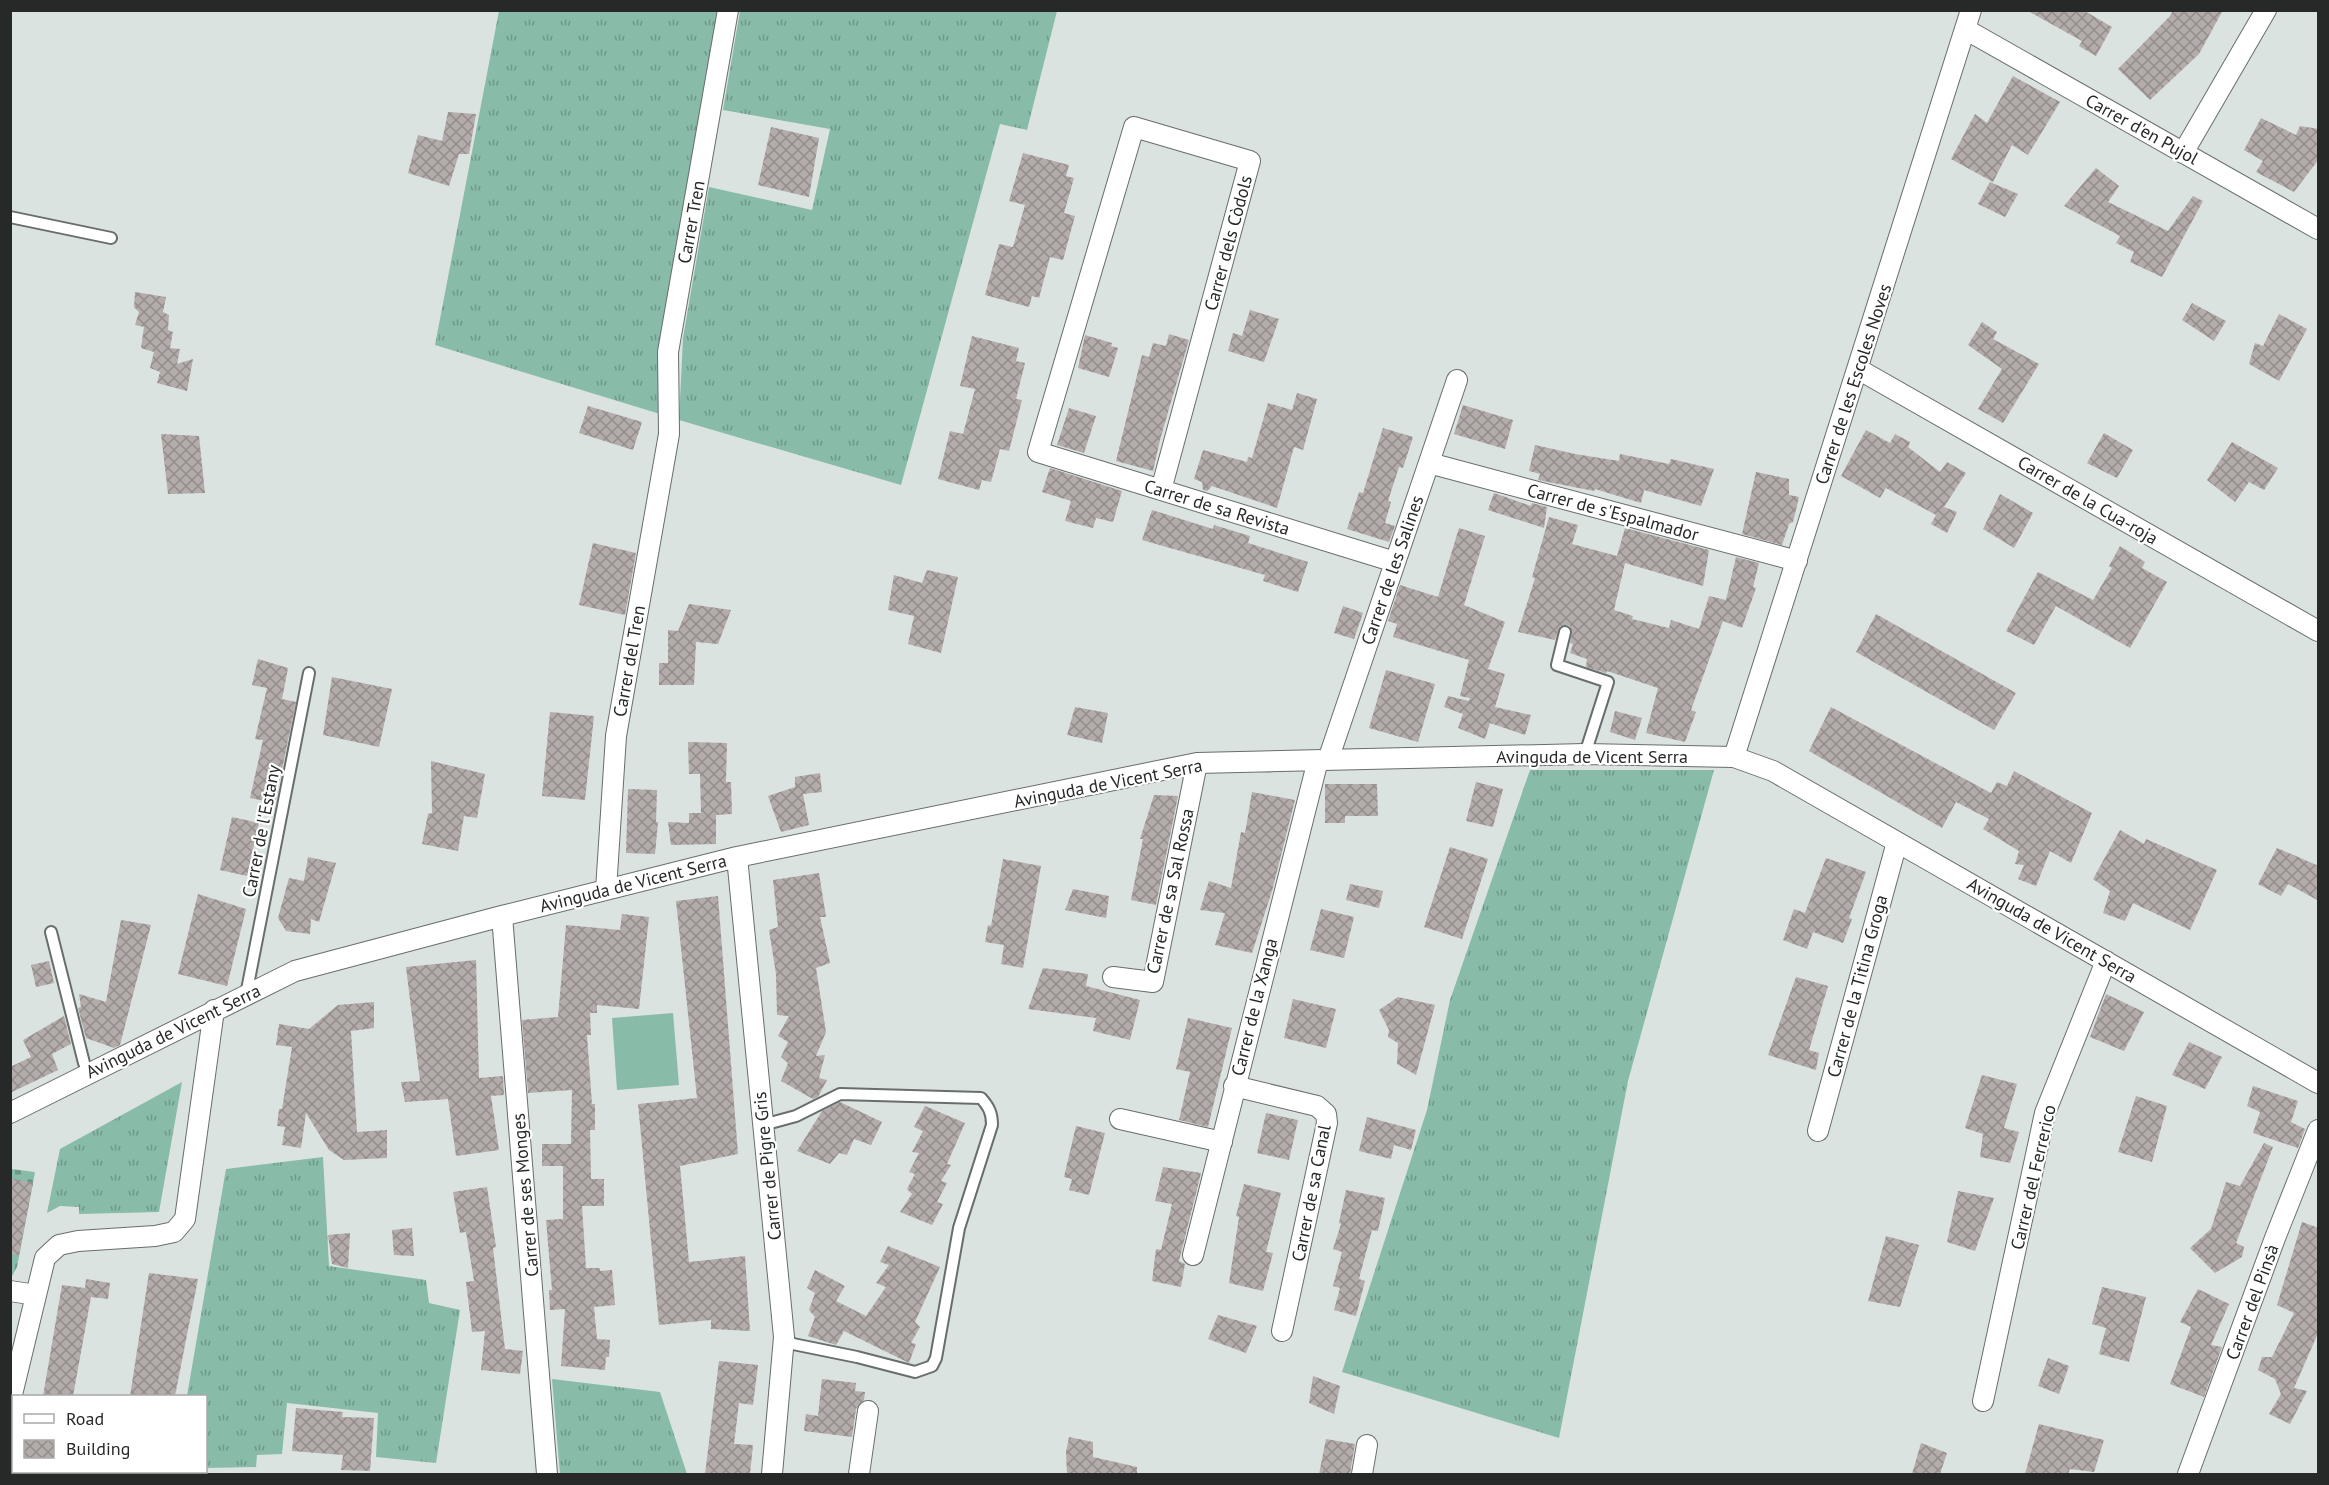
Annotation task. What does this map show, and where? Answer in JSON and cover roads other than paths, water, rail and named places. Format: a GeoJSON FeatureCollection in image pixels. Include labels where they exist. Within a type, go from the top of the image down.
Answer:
{"type":"FeatureCollection","features":[{"type":"Feature","properties":{"kind":"street","name":"Carrer Tren"},"geometry":{"type":"LineString","coordinates":[[669,434],[668,352],[728,10]]}},
{"type":"Feature","properties":{"kind":"street"},"geometry":{"type":"LineString","coordinates":[[2183,153],[2266,10]]}},
{"type":"Feature","properties":{"kind":"street","name":"Carrer d'en Pujol"},"geometry":{"type":"LineString","coordinates":[[1968,20],[2183,153],[2319,229]]}},
{"type":"Feature","properties":{"kind":"street","name":"Carrer de les Escoles Noves"},"geometry":{"type":"LineString","coordinates":[[1734,757],[1968,20]]}},
{"type":"Feature","properties":{"kind":"street","name":"Carrer dels Còdols"},"geometry":{"type":"LineString","coordinates":[[1038,452],[1134,127],[1250,161],[1161,490]]}},
{"type":"Feature","properties":{"kind":"street","name":"Carrer de la Cua-roja"},"geometry":{"type":"LineString","coordinates":[[1858,369],[2319,631]]}},
{"type":"Feature","properties":{"kind":"street","name":"Carrer de les Salines"},"geometry":{"type":"LineString","coordinates":[[1323,760],[1395,562],[1457,380]]}},
{"type":"Feature","properties":{"kind":"street","name":"Carrer del Tren"},"geometry":{"type":"LineString","coordinates":[[606,890],[616,736],[669,434]]}},
{"type":"Feature","properties":{"kind":"street","name":"Carrer de sa Revista"},"geometry":{"type":"LineString","coordinates":[[1038,452],[1395,562]]}},
{"type":"Feature","properties":{"kind":"street","name":"Carrer de s'Espalmador"},"geometry":{"type":"LineString","coordinates":[[1429,463],[1797,561]]}},
{"type":"Feature","properties":{"kind":"street","name":"Avinguda de Vicent Serra"},"geometry":{"type":"LineString","coordinates":[[10,1113],[295,971],[737,857],[1197,764],[1585,754],[1734,757],[1773,771],[2319,1083]]}},
{"type":"Feature","properties":{"kind":"street","name":"Carrer de la Xanga"},"geometry":{"type":"LineString","coordinates":[[1193,1255],[1234,1086],[1323,760]]}},
{"type":"Feature","properties":{"kind":"street","name":"Carrer de sa Sal Rossa"},"geometry":{"type":"LineString","coordinates":[[1113,978],[1153,982],[1197,764]]}},
{"type":"Feature","properties":{"kind":"street","name":"Carrer de la Titina Groga"},"geometry":{"type":"LineString","coordinates":[[1818,1131],[1897,842]]}},
{"type":"Feature","properties":{"kind":"street","name":"Carrer de Pigre Gris"},"geometry":{"type":"LineString","coordinates":[[737,857],[784,1337],[772,1474]]}},
{"type":"Feature","properties":{"kind":"street","name":"Carrer de ses Monges"},"geometry":{"type":"LineString","coordinates":[[502,916],[547,1474]]}},
{"type":"Feature","properties":{"kind":"street","name":"Carrer del Ferrerico"},"geometry":{"type":"LineString","coordinates":[[1983,1401],[2045,1113],[2106,961]]}},
{"type":"Feature","properties":{"kind":"street"},"geometry":{"type":"LineString","coordinates":[[10,1403],[45,1257],[59,1245],[78,1241],[155,1236],[174,1232],[185,1219],[214,1010]]}},
{"type":"Feature","properties":{"kind":"street","name":"Carrer de sa Canal"},"geometry":{"type":"LineString","coordinates":[[1234,1086],[1317,1106],[1326,1114],[1327,1123],[1282,1331]]}},
{"type":"Feature","properties":{"kind":"street"},"geometry":{"type":"LineString","coordinates":[[1120,1119],[1222,1142]]}},
{"type":"Feature","properties":{"kind":"street","name":"Carrer del Pinsà"},"geometry":{"type":"LineString","coordinates":[[2188,1474],[2275,1238],[2319,1130]]}},
{"type":"Feature","properties":{"kind":"street"},"geometry":{"type":"LineString","coordinates":[[10,1291],[36,1295]]}},
{"type":"Feature","properties":{"kind":"street"},"geometry":{"type":"LineString","coordinates":[[859,1474],[868,1411]]}},
{"type":"Feature","properties":{"kind":"street"},"geometry":{"type":"LineString","coordinates":[[1362,1474],[1367,1445]]}},
{"type":"Feature","properties":{"kind":"lane"},"geometry":{"type":"LineString","coordinates":[[10,217],[111,238]]}},
{"type":"Feature","properties":{"kind":"lane"},"geometry":{"type":"LineString","coordinates":[[1565,632],[1557,665],[1608,682],[1585,754]]}},
{"type":"Feature","properties":{"kind":"lane","name":"Carrer de l'Estany"},"geometry":{"type":"LineString","coordinates":[[246,995],[309,673]]}},
{"type":"Feature","properties":{"kind":"lane"},"geometry":{"type":"LineString","coordinates":[[51,932],[84,1063],[89,1073]]}},
{"type":"Feature","properties":{"kind":"lane"},"geometry":{"type":"LineString","coordinates":[[763,1125],[796,1116],[840,1094],[981,1098],[988,1106],[992,1116],[992,1125],[958,1228],[936,1358],[932,1366],[915,1372],[793,1344],[784,1337]]}}]}
